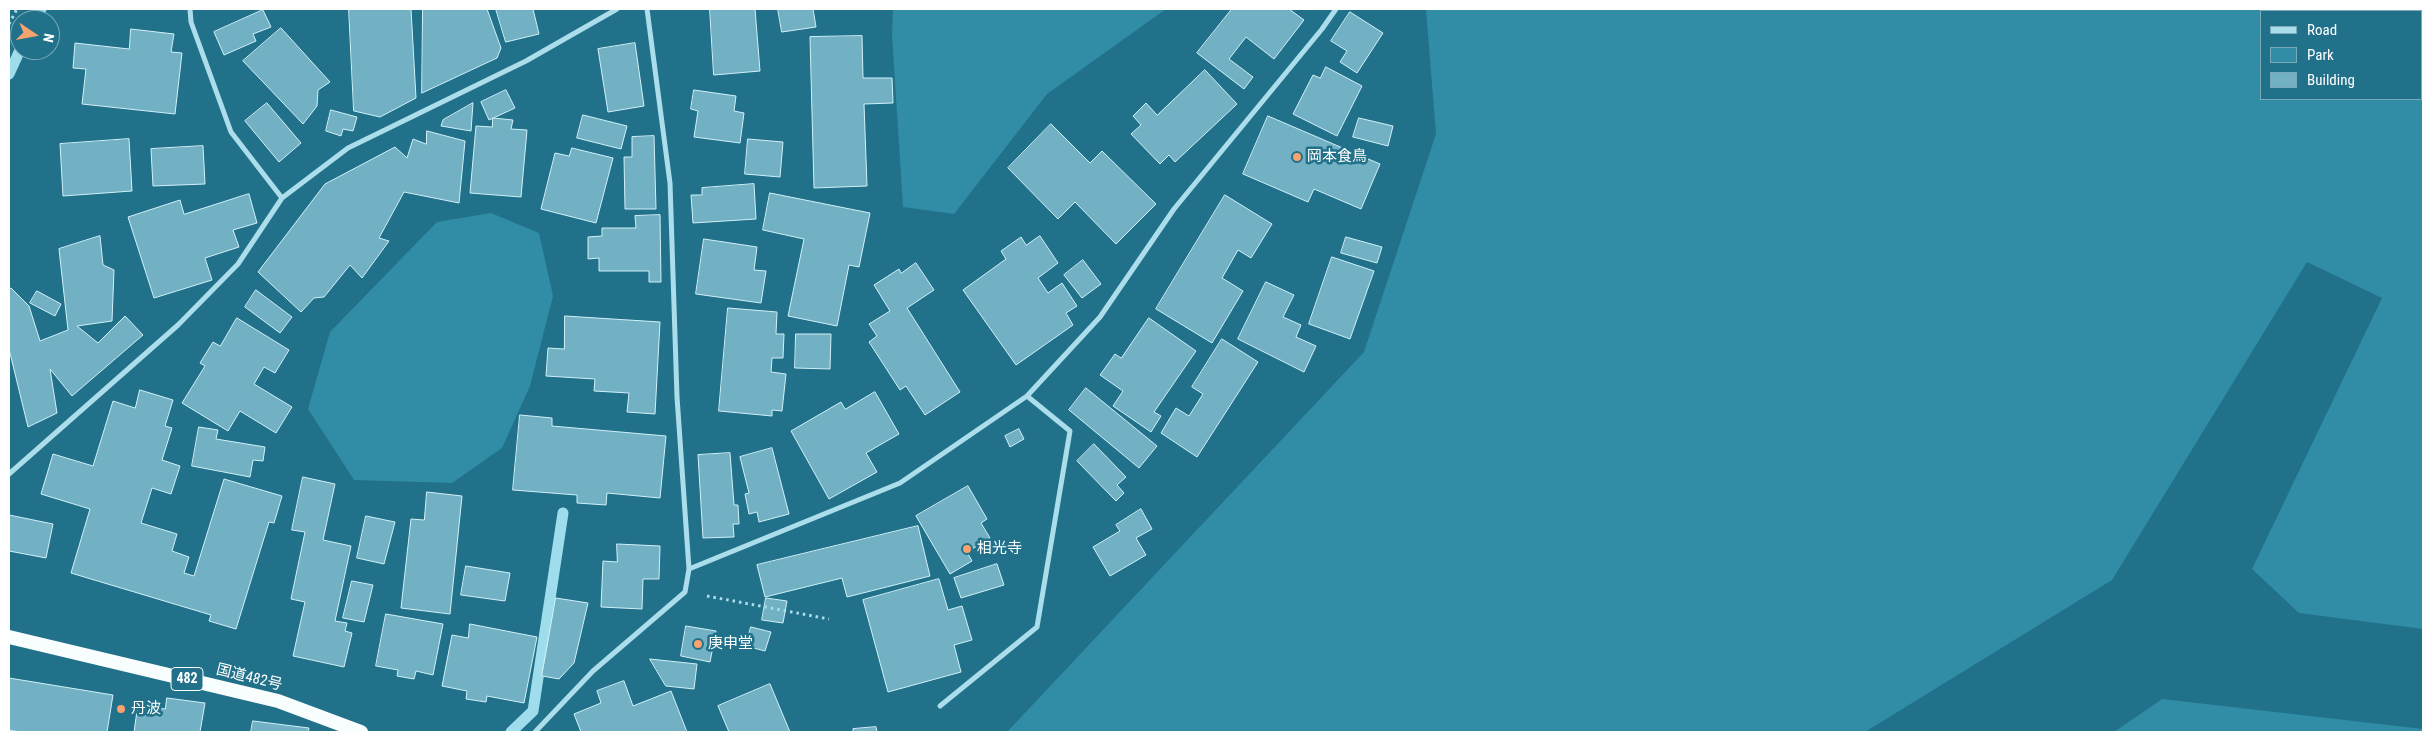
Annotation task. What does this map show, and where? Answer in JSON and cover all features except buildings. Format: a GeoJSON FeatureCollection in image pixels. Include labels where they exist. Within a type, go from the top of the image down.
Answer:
{"type":"FeatureCollection","features":[{"type":"Feature","properties":{"kind":"highway","name":"国道482号"},"geometry":{"type":"LineString","coordinates":[[9,637],[278,701],[362,732]]}},
{"type":"Feature","properties":{"kind":"street"},"geometry":{"type":"LineString","coordinates":[[190,9],[192,22],[231,132],[282,198]]}},
{"type":"Feature","properties":{"kind":"street"},"geometry":{"type":"LineString","coordinates":[[9,474],[178,325],[238,264],[282,198],[348,148],[526,60],[617,9]]}},
{"type":"Feature","properties":{"kind":"street"},"geometry":{"type":"LineString","coordinates":[[535,732],[593,671],[685,592],[689,569],[677,397],[670,183],[647,9]]}},
{"type":"Feature","properties":{"kind":"street"},"geometry":{"type":"LineString","coordinates":[[689,569],[900,483],[1027,396],[1100,317],[1174,209],[1322,29],[1336,9]]}},
{"type":"Feature","properties":{"kind":"street"},"geometry":{"type":"LineString","coordinates":[[940,706],[1037,627],[1070,431],[1027,396]]}},
{"type":"Feature","properties":{"kind":"path"},"geometry":{"type":"LineString","coordinates":[[9,24],[17,9]]}},
{"type":"Feature","properties":{"kind":"path"},"geometry":{"type":"LineString","coordinates":[[685,592],[829,619]]}},
{"type":"Feature","properties":{"kind":"green space"},"geometry":{"type":"Polygon","coordinates":[[[893,9],[1166,9],[1047,94],[954,214],[903,207],[892,35],[893,9]]]}},
{"type":"Feature","properties":{"kind":"green space"},"geometry":{"type":"Polygon","coordinates":[[[1426,9],[2423,9],[2423,629],[2299,613],[2252,569],[2382,298],[2307,262],[2112,580],[1865,732],[1007,732],[1364,352],[1436,134],[1426,9]]]}},
{"type":"Feature","properties":{"kind":"green space"},"geometry":{"type":"Polygon","coordinates":[[[491,213],[539,233],[553,296],[530,386],[502,448],[452,483],[354,480],[308,409],[330,332],[437,222],[491,213]]]}},
{"type":"Feature","properties":{"kind":"green space"},"geometry":{"type":"Polygon","coordinates":[[[2162,699],[2423,729],[2423,732],[2114,732],[2162,699]]]}},
{"type":"Feature","properties":{"kind":"waterway"},"geometry":{"type":"LineString","coordinates":[[9,74],[15,60]]}},
{"type":"Feature","properties":{"kind":"waterway"},"geometry":{"type":"LineString","coordinates":[[511,732],[533,711],[563,513]]}},
{"type":"Feature","properties":{"kind":"place","name":"岡本食鳥"},"geometry":{"type":"Point","coordinates":[1297,157]}},
{"type":"Feature","properties":{"kind":"place","name":"相光寺"},"geometry":{"type":"Point","coordinates":[967,549]}},
{"type":"Feature","properties":{"kind":"place","name":"庚申堂"},"geometry":{"type":"Point","coordinates":[698,644]}},
{"type":"Feature","properties":{"kind":"place","name":"丹波"},"geometry":{"type":"Point","coordinates":[121,709]}}]}
